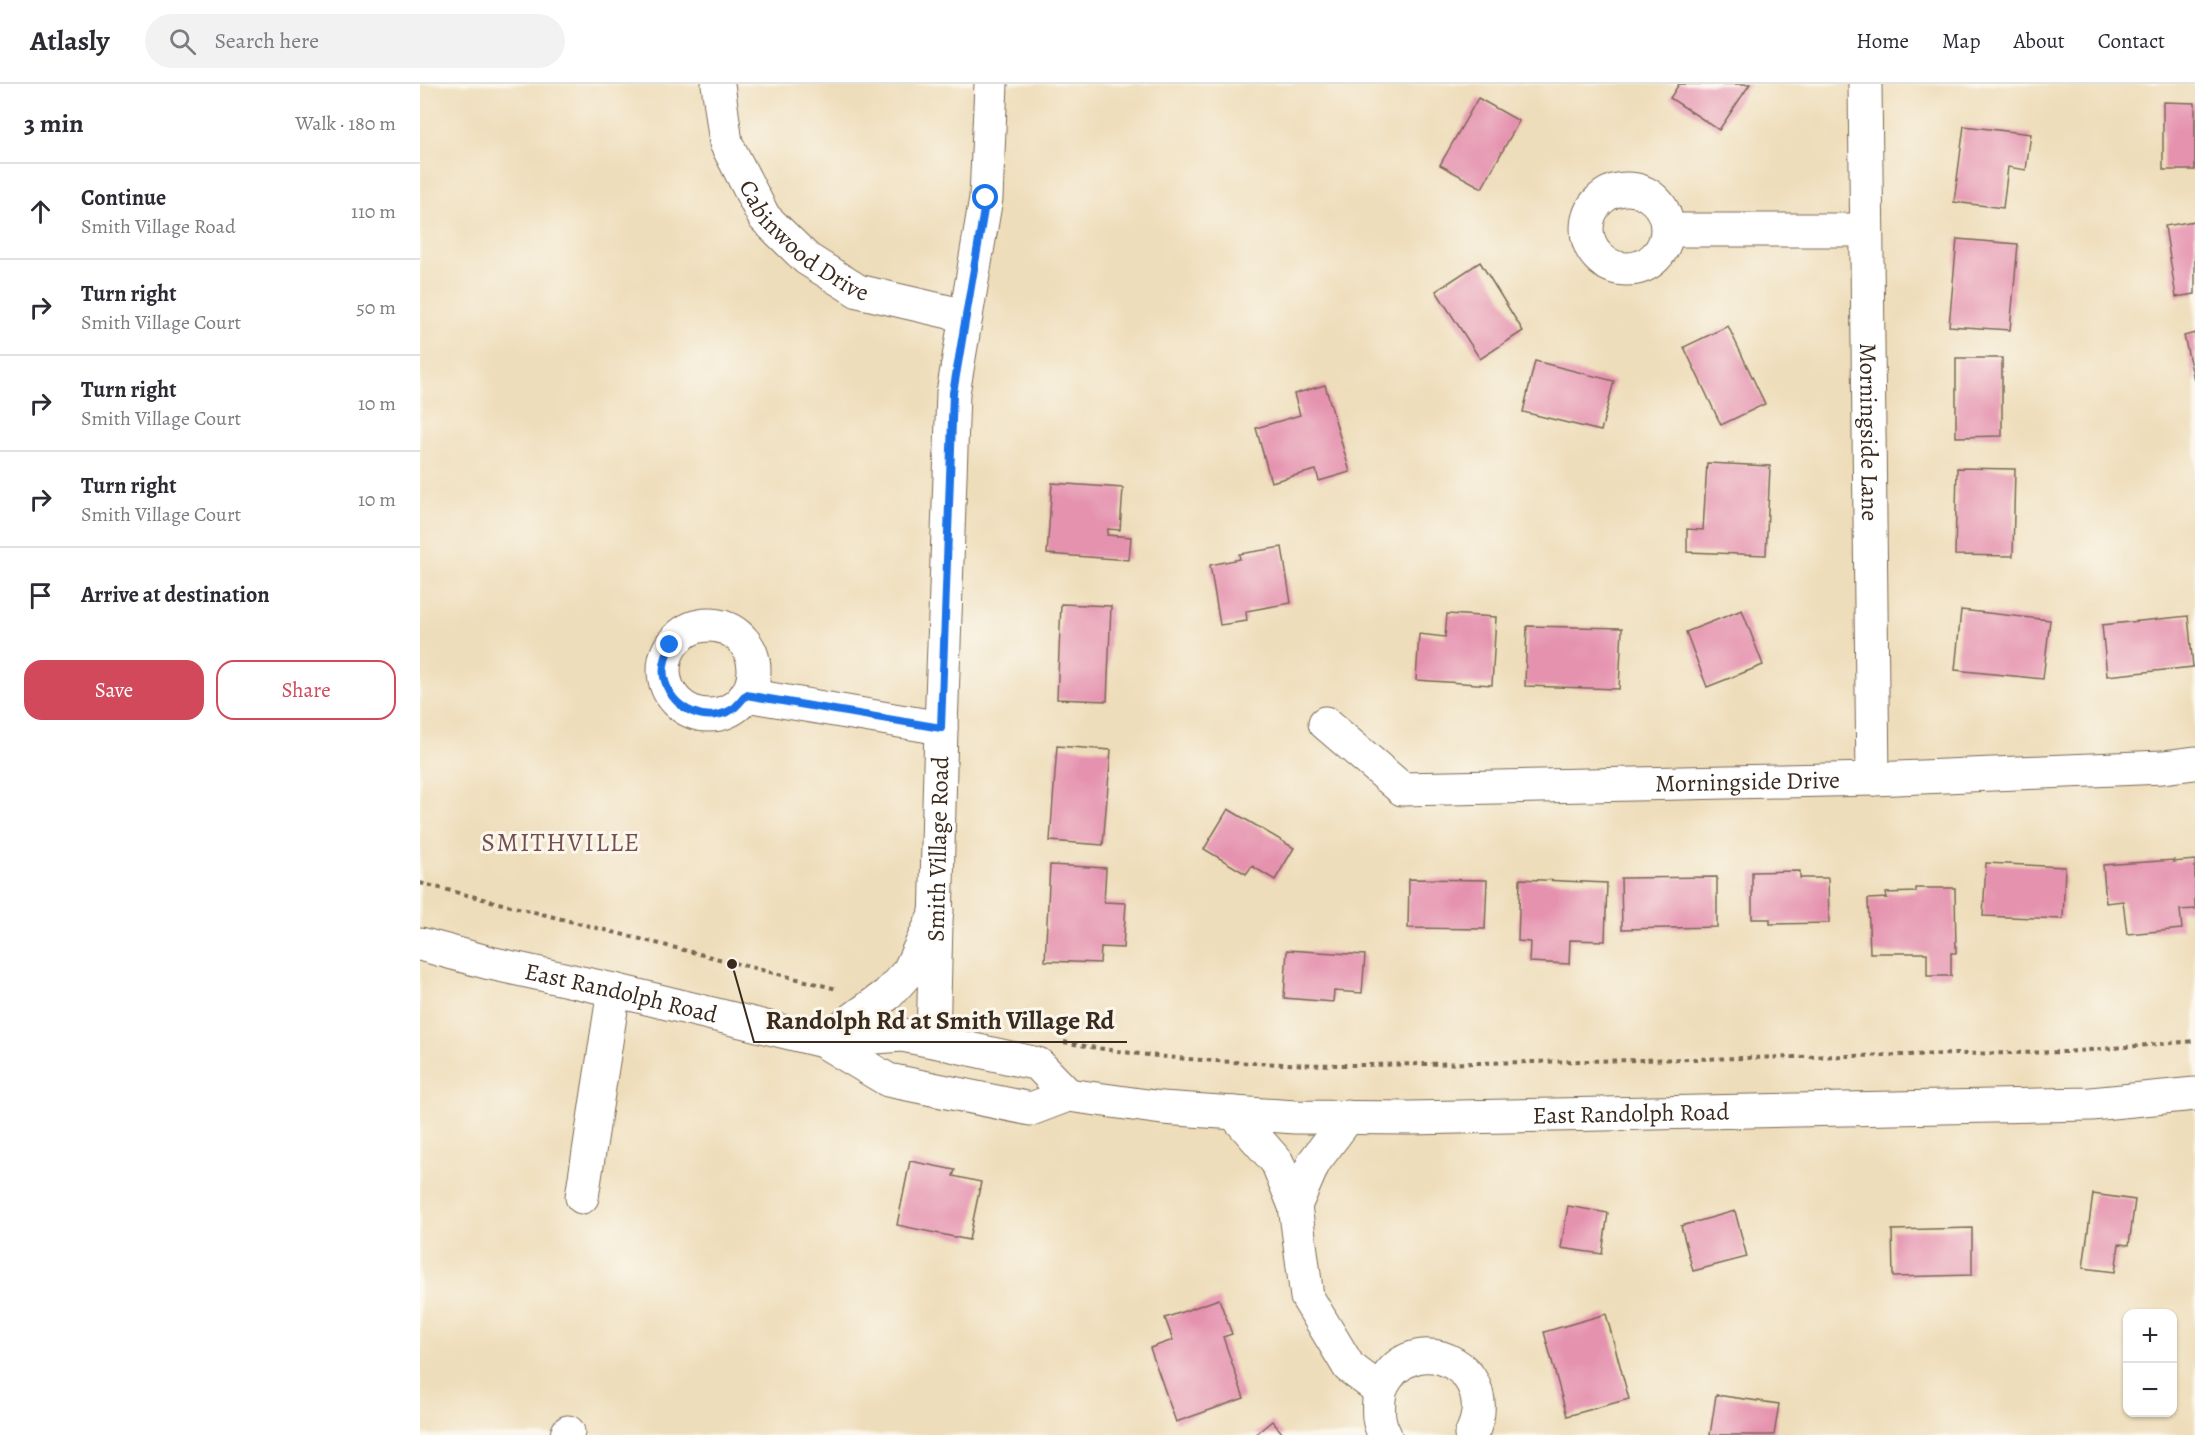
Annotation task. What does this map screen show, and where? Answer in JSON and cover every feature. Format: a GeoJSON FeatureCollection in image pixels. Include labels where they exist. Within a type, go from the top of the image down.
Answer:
{"type":"FeatureCollection","features":[{"type":"Feature","properties":{"kind":"street","name":"Cabinwood Drive"},"geometry":{"type":"LineString","coordinates":[[718,84],[726,143],[764,217],[807,259],[858,291],[966,316]]}},
{"type":"Feature","properties":{"kind":"street","name":"Smith Village Road"},"geometry":{"type":"LineString","coordinates":[[933,1041],[953,393],[986,198],[991,84]]}},
{"type":"Feature","properties":{"kind":"street","name":"Morningside Lane"},"geometry":{"type":"LineString","coordinates":[[1865,84],[1873,779]]}},
{"type":"Feature","properties":{"kind":"street"},"geometry":{"type":"LineString","coordinates":[[1668,230],[1865,230]]}},
{"type":"Feature","properties":{"kind":"street"},"geometry":{"type":"LineString","coordinates":[[746,695],[941,728]]}},
{"type":"Feature","properties":{"kind":"street","name":"Morningside Drive"},"geometry":{"type":"LineString","coordinates":[[1325,723],[1402,789],[1873,779],[2163,767],[2195,763]]}},
{"type":"Feature","properties":{"kind":"street"},"geometry":{"type":"LineString","coordinates":[[823,1041],[888,994],[909,971],[937,911]]}},
{"type":"Feature","properties":{"kind":"street","name":"East Randolph Road"},"geometry":{"type":"LineString","coordinates":[[420,944],[490,963],[614,990],[823,1041],[888,1080],[1031,1109],[1068,1095],[1162,1108],[1234,1113],[1295,1117],[1410,1118],[2091,1104],[2195,1094]]}},
{"type":"Feature","properties":{"kind":"street"},"geometry":{"type":"LineString","coordinates":[[582,1197],[614,990]]}},
{"type":"Feature","properties":{"kind":"street","name":"East Randolph Road"},"geometry":{"type":"LineString","coordinates":[[823,1041],[902,1035],[1038,1064],[1068,1095]]}},
{"type":"Feature","properties":{"kind":"street"},"geometry":{"type":"LineString","coordinates":[[1234,1113],[1276,1162],[1295,1206],[1307,1297],[1349,1367],[1380,1390]]}},
{"type":"Feature","properties":{"kind":"street"},"geometry":{"type":"LineString","coordinates":[[1295,1206],[1314,1162],[1348,1117]]}},
{"type":"Feature","properties":{"kind":"street"},"geometry":{"type":"LineString","coordinates":[[1385,1435],[1378,1418],[1380,1390],[1392,1371],[1406,1361],[1422,1357],[1439,1357],[1455,1363],[1468,1374],[1476,1389],[1480,1405],[1478,1422],[1471,1435]]}},
{"type":"Feature","properties":{"kind":"path"},"geometry":{"type":"LineString","coordinates":[[420,883],[832,988],[854,991],[869,988],[888,994]]}},
{"type":"Feature","properties":{"kind":"path"},"geometry":{"type":"LineString","coordinates":[[1059,1041],[1145,1054],[1222,1061],[1292,1065],[1369,1065],[2066,1052],[2195,1041]]}},
{"type":"Feature","properties":{"kind":"building"},"geometry":{"type":"Polygon","coordinates":[[[1679,84],[1750,84],[1719,130],[1670,98],[1679,84]]]}},
{"type":"Feature","properties":{"kind":"building"},"geometry":{"type":"Polygon","coordinates":[[[1478,98],[1519,121],[1482,188],[1440,165],[1478,98]]]}},
{"type":"Feature","properties":{"kind":"building"},"geometry":{"type":"Polygon","coordinates":[[[2163,102],[2195,103],[2195,170],[2163,170],[2163,102]]]}},
{"type":"Feature","properties":{"kind":"building"},"geometry":{"type":"Polygon","coordinates":[[[1964,126],[2031,134],[2026,170],[2008,167],[2003,208],[1954,202],[1964,126]]]}},
{"type":"Feature","properties":{"kind":"building"},"geometry":{"type":"Polygon","coordinates":[[[2195,221],[2195,294],[2176,297],[2165,226],[2195,221]]]}},
{"type":"Feature","properties":{"kind":"building"},"geometry":{"type":"Polygon","coordinates":[[[1957,239],[2018,244],[2010,330],[1949,326],[1957,239]]]}},
{"type":"Feature","properties":{"kind":"building"},"geometry":{"type":"Polygon","coordinates":[[[1480,262],[1523,331],[1480,359],[1436,291],[1480,262]]]}},
{"type":"Feature","properties":{"kind":"building"},"geometry":{"type":"Polygon","coordinates":[[[1728,326],[1765,404],[1721,425],[1684,347],[1728,326]]]}},
{"type":"Feature","properties":{"kind":"building"},"geometry":{"type":"Polygon","coordinates":[[[2195,333],[2195,380],[2194,380],[2184,336],[2195,333]]]}},
{"type":"Feature","properties":{"kind":"building"},"geometry":{"type":"Polygon","coordinates":[[[1956,358],[2002,358],[2002,436],[1956,437],[1956,358]]]}},
{"type":"Feature","properties":{"kind":"building"},"geometry":{"type":"Polygon","coordinates":[[[1535,361],[1614,381],[1601,431],[1523,412],[1535,361]]]}},
{"type":"Feature","properties":{"kind":"building"},"geometry":{"type":"Polygon","coordinates":[[[1325,385],[1350,472],[1319,481],[1316,470],[1271,482],[1256,428],[1300,415],[1294,394],[1325,385]]]}},
{"type":"Feature","properties":{"kind":"building"},"geometry":{"type":"Polygon","coordinates":[[[1707,463],[1770,466],[1766,555],[1687,552],[1687,529],[1703,530],[1707,463]]]}},
{"type":"Feature","properties":{"kind":"building"},"geometry":{"type":"Polygon","coordinates":[[[1957,468],[2015,469],[2013,556],[1955,555],[1957,468]]]}},
{"type":"Feature","properties":{"kind":"building"},"geometry":{"type":"Polygon","coordinates":[[[1052,483],[1123,488],[1120,530],[1108,529],[1107,535],[1131,537],[1129,560],[1047,554],[1052,483]]]}},
{"type":"Feature","properties":{"kind":"building"},"geometry":{"type":"Polygon","coordinates":[[[1282,547],[1291,603],[1246,611],[1247,621],[1220,625],[1210,565],[1240,559],[1239,554],[1282,547]]]}},
{"type":"Feature","properties":{"kind":"building"},"geometry":{"type":"Polygon","coordinates":[[[1061,604],[1111,606],[1107,701],[1057,699],[1061,604]]]}},
{"type":"Feature","properties":{"kind":"building"},"geometry":{"type":"Polygon","coordinates":[[[1742,610],[1763,665],[1707,687],[1686,632],[1742,610]]]}},
{"type":"Feature","properties":{"kind":"building"},"geometry":{"type":"Polygon","coordinates":[[[1961,610],[2050,620],[2043,679],[1955,670],[1961,610]]]}},
{"type":"Feature","properties":{"kind":"building"},"geometry":{"type":"Polygon","coordinates":[[[1447,614],[1496,617],[1492,685],[1416,680],[1419,634],[1445,637],[1447,614]]]}},
{"type":"Feature","properties":{"kind":"building"},"geometry":{"type":"Polygon","coordinates":[[[2188,616],[2193,667],[2107,676],[2102,625],[2188,616]]]}},
{"type":"Feature","properties":{"kind":"building"},"geometry":{"type":"Polygon","coordinates":[[[1527,626],[1622,628],[1619,689],[1525,686],[1527,626]]]}},
{"type":"Feature","properties":{"kind":"building"},"geometry":{"type":"Polygon","coordinates":[[[1057,746],[1111,750],[1103,845],[1050,841],[1057,746]]]}},
{"type":"Feature","properties":{"kind":"building"},"geometry":{"type":"Polygon","coordinates":[[[1228,809],[1294,848],[1275,880],[1252,866],[1246,874],[1204,849],[1228,809]]]}},
{"type":"Feature","properties":{"kind":"building"},"geometry":{"type":"Polygon","coordinates":[[[2174,860],[2173,862],[2195,860],[2195,909],[2180,910],[2182,929],[2127,934],[2123,901],[2106,903],[2103,865],[2174,860]]]}},
{"type":"Feature","properties":{"kind":"building"},"geometry":{"type":"Polygon","coordinates":[[[1986,863],[2065,867],[2063,919],[1983,916],[1986,863]]]}},
{"type":"Feature","properties":{"kind":"building"},"geometry":{"type":"Polygon","coordinates":[[[1050,865],[1106,868],[1104,902],[1126,903],[1123,948],[1101,947],[1100,963],[1045,961],[1050,865]]]}},
{"type":"Feature","properties":{"kind":"building"},"geometry":{"type":"Polygon","coordinates":[[[1800,871],[1800,878],[1828,878],[1829,923],[1770,924],[1770,919],[1752,919],[1752,872],[1800,871]]]}},
{"type":"Feature","properties":{"kind":"building"},"geometry":{"type":"Polygon","coordinates":[[[1717,877],[1717,927],[1622,929],[1621,878],[1717,877]]]}},
{"type":"Feature","properties":{"kind":"building"},"geometry":{"type":"Polygon","coordinates":[[[1409,879],[1487,880],[1485,929],[1408,928],[1409,879]]]}},
{"type":"Feature","properties":{"kind":"building"},"geometry":{"type":"Polygon","coordinates":[[[1520,879],[1607,883],[1605,941],[1570,940],[1569,964],[1529,962],[1530,942],[1518,941],[1520,879]]]}},
{"type":"Feature","properties":{"kind":"building"},"geometry":{"type":"Polygon","coordinates":[[[1916,888],[1955,888],[1956,953],[1951,953],[1951,976],[1927,976],[1927,953],[1870,953],[1868,899],[1887,898],[1886,893],[1916,892],[1916,888]]]}},
{"type":"Feature","properties":{"kind":"building"},"geometry":{"type":"Polygon","coordinates":[[[1287,950],[1365,955],[1362,993],[1334,991],[1333,1002],[1284,998],[1287,950]]]}},
{"type":"Feature","properties":{"kind":"building"},"geometry":{"type":"Polygon","coordinates":[[[910,1161],[955,1170],[953,1176],[981,1182],[969,1240],[897,1225],[910,1161]]]}},
{"type":"Feature","properties":{"kind":"building"},"geometry":{"type":"Polygon","coordinates":[[[2093,1194],[2135,1200],[2129,1245],[2119,1244],[2115,1272],[2083,1268],[2093,1194]]]}},
{"type":"Feature","properties":{"kind":"building"},"geometry":{"type":"Polygon","coordinates":[[[1568,1206],[1608,1213],[1602,1254],[1561,1248],[1568,1206]]]}},
{"type":"Feature","properties":{"kind":"building"},"geometry":{"type":"Polygon","coordinates":[[[1735,1211],[1747,1257],[1693,1271],[1681,1226],[1735,1211]]]}},
{"type":"Feature","properties":{"kind":"building"},"geometry":{"type":"Polygon","coordinates":[[[1972,1228],[1972,1275],[1893,1277],[1892,1230],[1972,1228]]]}},
{"type":"Feature","properties":{"kind":"building"},"geometry":{"type":"Polygon","coordinates":[[[1219,1299],[1232,1334],[1223,1337],[1244,1398],[1176,1422],[1150,1348],[1173,1340],[1165,1318],[1219,1299]]]}},
{"type":"Feature","properties":{"kind":"building"},"geometry":{"type":"Polygon","coordinates":[[[1606,1314],[1629,1399],[1567,1416],[1544,1332],[1606,1314]]]}},
{"type":"Feature","properties":{"kind":"building"},"geometry":{"type":"Polygon","coordinates":[[[1716,1395],[1779,1404],[1774,1435],[1710,1435],[1716,1395]]]}},
{"type":"Feature","properties":{"kind":"building"},"geometry":{"type":"Polygon","coordinates":[[[1272,1421],[1284,1435],[1255,1435],[1272,1421]]]}},
{"type":"Feature","properties":{"kind":"place","name":"Randolph Rd at Smith Village Rd"},"geometry":{"type":"Point","coordinates":[732,964]}},
{"type":"Feature","properties":{"kind":"district","name":"SMITHVILLE"},"geometry":{"type":"Point","coordinates":[561,842]}},
{"type":"Feature","properties":{"kind":"route"},"geometry":{"type":"LineString","coordinates":[[670,645],[664,661],[664,680],[670,696],[683,708],[700,715],[717,715],[734,708],[746,695],[941,728],[953,393],[986,198]]}}]}
